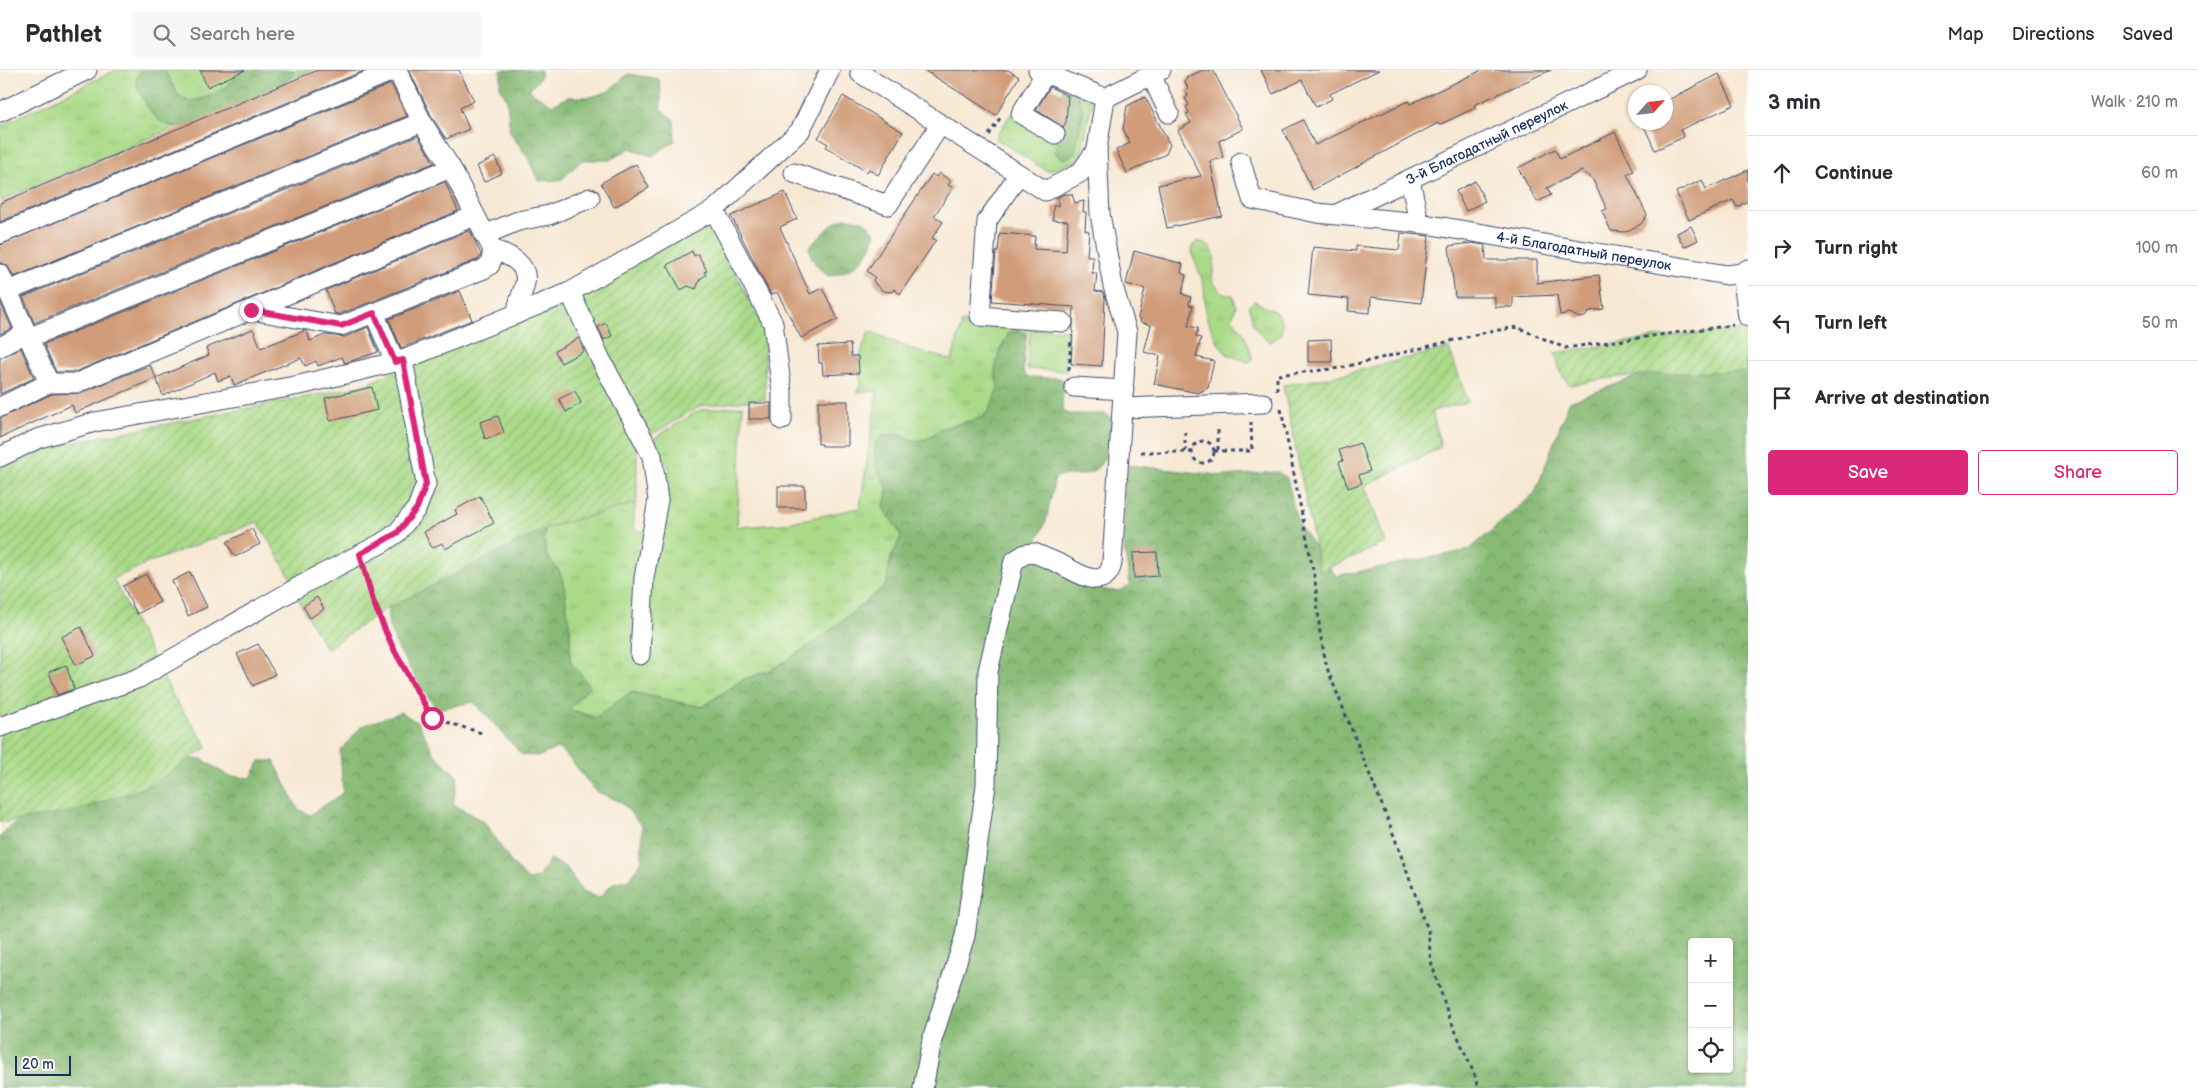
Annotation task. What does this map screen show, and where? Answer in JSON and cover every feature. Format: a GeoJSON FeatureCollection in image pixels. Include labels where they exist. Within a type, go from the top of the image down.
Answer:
{"type":"FeatureCollection","features":[{"type":"Feature","properties":{"kind":"street"},"geometry":{"type":"LineString","coordinates":[[0,112],[87,70]]}},
{"type":"Feature","properties":{"kind":"street"},"geometry":{"type":"LineString","coordinates":[[0,234],[396,70],[422,122],[451,168],[488,242],[490,265],[341,326],[251,310]]}},
{"type":"Feature","properties":{"kind":"street"},"geometry":{"type":"LineString","coordinates":[[0,457],[36,439],[95,422],[300,385],[399,361],[570,292],[714,210],[800,132],[830,70]]}},
{"type":"Feature","properties":{"kind":"street","name":"3-й Благодатный переулок"},"geometry":{"type":"LineString","coordinates":[[1337,214],[1637,70]]}},
{"type":"Feature","properties":{"kind":"street"},"geometry":{"type":"LineString","coordinates":[[1055,134],[1021,114],[1042,72],[1105,98],[1156,73],[1169,113]]}},
{"type":"Feature","properties":{"kind":"street"},"geometry":{"type":"LineString","coordinates":[[860,73],[1045,191],[1080,174],[1097,149]]}},
{"type":"Feature","properties":{"kind":"street"},"geometry":{"type":"LineString","coordinates":[[923,1088],[932,1040],[965,936],[986,785],[988,671],[1014,561],[1025,554],[1034,553],[1090,579],[1100,578],[1107,574],[1112,563],[1127,332],[1113,286],[1100,214],[1097,149],[1105,98]]}},
{"type":"Feature","properties":{"kind":"street"},"geometry":{"type":"LineString","coordinates":[[49,383],[3,282],[422,122]]}},
{"type":"Feature","properties":{"kind":"street"},"geometry":{"type":"LineString","coordinates":[[794,173],[888,205],[940,125]]}},
{"type":"Feature","properties":{"kind":"street","name":"4-й Благодатный переулок"},"geometry":{"type":"LineString","coordinates":[[1241,162],[1252,199],[1317,213],[1420,223],[1727,275],[1745,271]]}},
{"type":"Feature","properties":{"kind":"street"},"geometry":{"type":"LineString","coordinates":[[0,347],[451,168]]}},
{"type":"Feature","properties":{"kind":"street"},"geometry":{"type":"LineString","coordinates":[[1019,174],[987,221],[980,316],[1063,322]]}},
{"type":"Feature","properties":{"kind":"street"},"geometry":{"type":"LineString","coordinates":[[1410,179],[1420,223]]}},
{"type":"Feature","properties":{"kind":"street"},"geometry":{"type":"LineString","coordinates":[[488,242],[518,221],[549,215],[590,198]]}},
{"type":"Feature","properties":{"kind":"street"},"geometry":{"type":"LineString","coordinates":[[714,210],[773,323],[782,392],[782,420]]}},
{"type":"Feature","properties":{"kind":"street"},"geometry":{"type":"LineString","coordinates":[[0,407],[49,383],[77,383],[474,216]]}},
{"type":"Feature","properties":{"kind":"street"},"geometry":{"type":"LineString","coordinates":[[488,242],[514,259],[522,268],[526,282],[517,305],[517,314]]}},
{"type":"Feature","properties":{"kind":"street"},"geometry":{"type":"LineString","coordinates":[[1743,321],[1745,271]]}},
{"type":"Feature","properties":{"kind":"street"},"geometry":{"type":"LineString","coordinates":[[570,292],[600,358],[647,444],[655,470],[658,500],[644,578],[640,655]]}},
{"type":"Feature","properties":{"kind":"street"},"geometry":{"type":"LineString","coordinates":[[0,727],[139,678],[309,580],[397,533],[417,508],[426,484],[399,361],[374,313]]}},
{"type":"Feature","properties":{"kind":"street"},"geometry":{"type":"LineString","coordinates":[[1074,387],[1123,399],[1268,406]]}},
{"type":"Feature","properties":{"kind":"path"},"geometry":{"type":"LineString","coordinates":[[1216,452],[1252,452],[1277,375],[1340,368],[1517,327],[1565,348],[1743,321]]}},
{"type":"Feature","properties":{"kind":"path"},"geometry":{"type":"LineString","coordinates":[[1063,322],[1072,322],[1068,387],[1074,387]]}},
{"type":"Feature","properties":{"kind":"path"},"geometry":{"type":"LineString","coordinates":[[1268,406],[1315,580],[1320,633],[1327,668],[1390,825],[1428,930],[1431,962],[1439,988],[1448,1014],[1475,1076],[1478,1088]]}},
{"type":"Feature","properties":{"kind":"path"},"geometry":{"type":"LineString","coordinates":[[1216,452],[1211,444],[1204,440],[1194,445],[1192,452],[1197,461],[1204,463],[1211,460],[1216,452],[1218,430]]}},
{"type":"Feature","properties":{"kind":"path"},"geometry":{"type":"LineString","coordinates":[[1185,432],[1185,452]]}},
{"type":"Feature","properties":{"kind":"path"},"geometry":{"type":"LineString","coordinates":[[1142,452],[1192,452]]}},
{"type":"Feature","properties":{"kind":"path"},"geometry":{"type":"LineString","coordinates":[[360,554],[373,601],[391,644],[432,718],[482,733]]}},
{"type":"Feature","properties":{"kind":"green space"},"geometry":{"type":"Polygon","coordinates":[[[116,70],[312,70],[0,201],[0,126],[116,70]]]}},
{"type":"Feature","properties":{"kind":"green space"},"geometry":{"type":"Polygon","coordinates":[[[141,70],[164,70],[180,96],[189,101],[206,97],[225,87],[243,70],[294,70],[283,85],[273,92],[208,120],[194,124],[172,126],[162,122],[151,112],[139,91],[137,77],[141,70]]]}},
{"type":"Feature","properties":{"kind":"green space"},"geometry":{"type":"Polygon","coordinates":[[[501,70],[541,70],[540,78],[529,90],[552,105],[568,97],[591,97],[607,92],[628,74],[659,79],[661,109],[674,120],[675,141],[652,156],[630,148],[610,160],[582,160],[561,180],[538,181],[528,158],[510,132],[507,100],[500,87],[501,70]]]}},
{"type":"Feature","properties":{"kind":"green space"},"geometry":{"type":"Polygon","coordinates":[[[1064,88],[1092,101],[1080,160],[1047,171],[995,138],[1010,115],[1053,140],[1070,113],[1061,94],[1064,88]]]}},
{"type":"Feature","properties":{"kind":"green space"},"geometry":{"type":"Polygon","coordinates":[[[1067,91],[1079,97],[1083,112],[1075,153],[1065,159],[1057,155],[1055,144],[1058,134],[1070,114],[1063,97],[1067,91]]]}},
{"type":"Feature","properties":{"kind":"green space"},"geometry":{"type":"Polygon","coordinates":[[[844,218],[862,221],[875,234],[869,251],[859,263],[853,268],[829,276],[816,264],[809,251],[809,247],[834,223],[844,218]]]}},
{"type":"Feature","properties":{"kind":"green space"},"geometry":{"type":"Polygon","coordinates":[[[709,221],[765,331],[765,399],[700,406],[649,436],[637,449],[637,503],[546,528],[384,610],[326,649],[301,605],[292,580],[258,522],[148,563],[113,579],[173,696],[208,747],[151,785],[75,811],[0,823],[0,468],[43,448],[362,386],[421,360],[709,221]]]}},
{"type":"Feature","properties":{"kind":"green space"},"geometry":{"type":"Polygon","coordinates":[[[1198,241],[1210,247],[1213,251],[1212,281],[1223,294],[1233,295],[1236,306],[1232,318],[1244,334],[1253,359],[1248,362],[1227,354],[1218,343],[1206,316],[1204,285],[1193,256],[1192,246],[1198,241]]]}},
{"type":"Feature","properties":{"kind":"green space"},"geometry":{"type":"Polygon","coordinates":[[[1254,301],[1277,313],[1283,324],[1280,336],[1270,342],[1257,331],[1253,322],[1249,306],[1254,301]]]}},
{"type":"Feature","properties":{"kind":"green space"},"geometry":{"type":"Polygon","coordinates":[[[962,322],[1027,327],[1026,338],[1025,334],[1009,334],[999,352],[995,371],[998,388],[984,417],[940,429],[925,440],[914,441],[899,434],[877,469],[887,488],[887,496],[883,508],[898,529],[901,537],[891,558],[886,585],[817,641],[771,670],[744,679],[702,707],[631,692],[595,718],[569,709],[589,686],[570,661],[570,628],[559,571],[545,553],[544,524],[636,499],[633,530],[658,532],[664,479],[670,470],[654,438],[700,410],[743,406],[737,527],[781,524],[860,508],[877,391],[857,392],[861,384],[858,362],[869,331],[914,350],[952,360],[962,322]]]}},
{"type":"Feature","properties":{"kind":"green space"},"geometry":{"type":"Polygon","coordinates":[[[1030,328],[1068,330],[1066,371],[1027,369],[1030,328]]]}},
{"type":"Feature","properties":{"kind":"green space"},"geometry":{"type":"Polygon","coordinates":[[[1744,329],[1746,372],[1658,374],[1614,378],[1571,385],[1562,375],[1555,353],[1660,337],[1744,329]]]}},
{"type":"Feature","properties":{"kind":"green space"},"geometry":{"type":"Polygon","coordinates":[[[1019,330],[1025,334],[1026,338],[1023,370],[1026,377],[1059,378],[1064,381],[1063,411],[1070,414],[1105,414],[1110,417],[1112,428],[1106,453],[1101,464],[1092,472],[1086,474],[1064,475],[1055,478],[1046,521],[1035,545],[1081,579],[1109,590],[1121,590],[1130,584],[1124,547],[1125,480],[1129,465],[1225,476],[1278,472],[1287,478],[1298,524],[1336,576],[1469,550],[1535,493],[1569,402],[1661,367],[1737,334],[1748,350],[1748,1088],[0,1088],[0,837],[15,822],[42,801],[131,761],[202,759],[228,776],[251,778],[260,761],[274,761],[298,809],[310,815],[343,793],[340,751],[362,726],[401,712],[418,723],[435,755],[458,777],[453,804],[484,822],[510,861],[528,880],[538,878],[550,859],[567,868],[582,892],[599,898],[613,883],[631,878],[642,861],[642,826],[621,802],[595,791],[571,760],[558,748],[539,756],[522,755],[474,702],[437,709],[416,679],[396,642],[388,621],[390,606],[544,524],[545,553],[559,571],[563,581],[570,628],[570,661],[590,686],[569,709],[595,718],[631,692],[702,707],[744,679],[771,670],[817,641],[886,585],[891,558],[901,537],[898,529],[883,508],[887,488],[876,464],[876,442],[883,435],[899,434],[914,441],[925,440],[940,429],[984,417],[998,388],[995,371],[999,352],[1009,333],[1019,330]]]}},
{"type":"Feature","properties":{"kind":"green space"},"geometry":{"type":"Polygon","coordinates":[[[1449,348],[1468,402],[1432,411],[1441,447],[1365,486],[1386,543],[1320,571],[1283,385],[1327,378],[1449,348]]]}},
{"type":"Feature","properties":{"kind":"building"},"geometry":{"type":"Polygon","coordinates":[[[200,70],[245,70],[207,87],[200,70]]]}},
{"type":"Feature","properties":{"kind":"building"},"geometry":{"type":"Polygon","coordinates":[[[318,70],[366,70],[0,222],[0,203],[318,70]]]}},
{"type":"Feature","properties":{"kind":"building"},"geometry":{"type":"Polygon","coordinates":[[[409,70],[459,70],[474,101],[460,108],[469,129],[446,139],[432,117],[409,70]]]}},
{"type":"Feature","properties":{"kind":"building"},"geometry":{"type":"Polygon","coordinates":[[[924,70],[1008,70],[1019,77],[996,115],[924,70]]]}},
{"type":"Feature","properties":{"kind":"building"},"geometry":{"type":"Polygon","coordinates":[[[1203,70],[1213,70],[1243,129],[1219,141],[1223,158],[1210,161],[1222,216],[1167,228],[1158,185],[1201,176],[1178,130],[1191,123],[1186,114],[1189,113],[1186,107],[1189,105],[1185,98],[1188,96],[1186,78],[1203,70]]]}},
{"type":"Feature","properties":{"kind":"building"},"geometry":{"type":"Polygon","coordinates":[[[1261,70],[1379,70],[1330,94],[1332,99],[1316,107],[1302,80],[1273,94],[1261,70]]]}},
{"type":"Feature","properties":{"kind":"building"},"geometry":{"type":"Polygon","coordinates":[[[1482,70],[1551,70],[1474,105],[1475,108],[1439,125],[1438,123],[1313,190],[1283,130],[1303,120],[1315,145],[1408,101],[1410,104],[1482,70]]]}},
{"type":"Feature","properties":{"kind":"building"},"geometry":{"type":"Polygon","coordinates":[[[1719,74],[1734,105],[1680,130],[1684,137],[1655,150],[1646,130],[1673,130],[1673,97],[1719,74]]]}},
{"type":"Feature","properties":{"kind":"building"},"geometry":{"type":"Polygon","coordinates":[[[391,84],[407,116],[14,277],[7,265],[0,263],[0,245],[391,84]]]}},
{"type":"Feature","properties":{"kind":"building"},"geometry":{"type":"Polygon","coordinates":[[[1050,87],[1068,96],[1066,122],[1063,127],[1036,110],[1050,87]]]}},
{"type":"Feature","properties":{"kind":"building"},"geometry":{"type":"Polygon","coordinates":[[[843,96],[903,132],[878,175],[869,169],[867,172],[826,147],[828,144],[818,138],[843,96]]]}},
{"type":"Feature","properties":{"kind":"building"},"geometry":{"type":"Polygon","coordinates":[[[1145,97],[1170,145],[1166,154],[1127,173],[1116,150],[1130,143],[1123,129],[1127,106],[1145,97]]]}},
{"type":"Feature","properties":{"kind":"building"},"geometry":{"type":"Polygon","coordinates":[[[1615,132],[1634,171],[1627,174],[1647,215],[1641,224],[1625,232],[1611,231],[1602,211],[1607,209],[1592,178],[1581,171],[1547,188],[1551,195],[1537,202],[1518,168],[1555,149],[1560,159],[1615,132]]]}},
{"type":"Feature","properties":{"kind":"building"},"geometry":{"type":"Polygon","coordinates":[[[418,136],[434,163],[34,323],[23,297],[418,136]]]}},
{"type":"Feature","properties":{"kind":"building"},"geometry":{"type":"Polygon","coordinates":[[[495,157],[502,173],[484,182],[477,166],[495,157]]]}},
{"type":"Feature","properties":{"kind":"building"},"geometry":{"type":"Polygon","coordinates":[[[636,164],[649,188],[614,207],[601,183],[636,164]]]}},
{"type":"Feature","properties":{"kind":"building"},"geometry":{"type":"Polygon","coordinates":[[[1748,170],[1748,201],[1737,207],[1733,200],[1689,220],[1676,192],[1702,180],[1706,189],[1748,170]]]}},
{"type":"Feature","properties":{"kind":"building"},"geometry":{"type":"Polygon","coordinates":[[[939,173],[951,181],[948,185],[953,188],[934,216],[943,222],[932,238],[936,240],[900,294],[894,289],[892,292],[883,291],[873,280],[875,277],[867,271],[932,174],[936,177],[939,173]]]}},
{"type":"Feature","properties":{"kind":"building"},"geometry":{"type":"Polygon","coordinates":[[[1475,181],[1485,201],[1466,211],[1456,191],[1475,181]]]}},
{"type":"Feature","properties":{"kind":"building"},"geometry":{"type":"Polygon","coordinates":[[[445,182],[458,211],[75,372],[56,372],[44,344],[445,182]]]}},
{"type":"Feature","properties":{"kind":"building"},"geometry":{"type":"Polygon","coordinates":[[[785,192],[797,219],[780,227],[810,294],[822,288],[838,319],[801,338],[777,292],[771,295],[731,216],[785,192]]]}},
{"type":"Feature","properties":{"kind":"building"},"geometry":{"type":"Polygon","coordinates":[[[1064,194],[1072,194],[1075,203],[1084,201],[1083,212],[1086,212],[1085,230],[1089,231],[1087,256],[1093,256],[1092,273],[1097,273],[1095,291],[1103,292],[1105,298],[1102,366],[1071,364],[1074,307],[992,301],[996,252],[998,252],[1000,233],[1035,236],[1034,249],[1066,251],[1068,221],[1053,220],[1053,206],[1058,206],[1058,197],[1064,194]]]}},
{"type":"Feature","properties":{"kind":"building"},"geometry":{"type":"Polygon","coordinates":[[[1691,226],[1698,240],[1684,247],[1677,233],[1691,226]]]}},
{"type":"Feature","properties":{"kind":"building"},"geometry":{"type":"Polygon","coordinates":[[[470,230],[481,254],[479,259],[340,314],[335,314],[326,290],[470,230]]]}},
{"type":"Feature","properties":{"kind":"building"},"geometry":{"type":"Polygon","coordinates":[[[1401,233],[1429,236],[1421,303],[1371,297],[1370,313],[1348,311],[1349,299],[1308,295],[1313,247],[1356,251],[1356,246],[1399,250],[1401,233]]]}},
{"type":"Feature","properties":{"kind":"building"},"geometry":{"type":"Polygon","coordinates":[[[1472,243],[1485,245],[1486,260],[1537,260],[1537,283],[1599,275],[1604,309],[1590,311],[1585,317],[1579,318],[1570,313],[1560,315],[1557,295],[1513,297],[1513,307],[1495,307],[1495,297],[1455,297],[1449,246],[1472,243]]]}},
{"type":"Feature","properties":{"kind":"building"},"geometry":{"type":"Polygon","coordinates":[[[692,251],[694,256],[698,254],[707,271],[704,272],[706,275],[700,279],[696,289],[688,286],[681,290],[667,265],[692,251]]]}},
{"type":"Feature","properties":{"kind":"building"},"geometry":{"type":"Polygon","coordinates":[[[1134,251],[1183,264],[1181,273],[1186,275],[1182,294],[1191,297],[1189,305],[1193,306],[1188,326],[1198,328],[1196,337],[1201,338],[1196,357],[1214,361],[1208,388],[1198,393],[1154,384],[1160,356],[1144,352],[1151,325],[1140,322],[1141,319],[1138,318],[1145,289],[1126,284],[1134,251]]]}},
{"type":"Feature","properties":{"kind":"building"},"geometry":{"type":"Polygon","coordinates":[[[460,291],[472,320],[401,348],[389,319],[460,291]]]}},
{"type":"Feature","properties":{"kind":"building"},"geometry":{"type":"Polygon","coordinates":[[[0,301],[12,328],[0,334],[0,301]]]}},
{"type":"Feature","properties":{"kind":"building"},"geometry":{"type":"Polygon","coordinates":[[[606,323],[612,336],[604,340],[598,327],[606,323]]]}},
{"type":"Feature","properties":{"kind":"building"},"geometry":{"type":"Polygon","coordinates":[[[368,327],[378,352],[345,363],[342,357],[318,366],[316,361],[305,366],[301,358],[234,385],[231,376],[218,381],[215,372],[163,396],[156,378],[209,355],[206,348],[253,329],[261,348],[304,331],[307,331],[310,341],[325,335],[345,337],[368,327]]]}},
{"type":"Feature","properties":{"kind":"building"},"geometry":{"type":"Polygon","coordinates":[[[579,338],[584,351],[561,363],[555,351],[579,338]]]}},
{"type":"Feature","properties":{"kind":"building"},"geometry":{"type":"Polygon","coordinates":[[[1331,339],[1332,362],[1308,362],[1308,340],[1331,339]]]}},
{"type":"Feature","properties":{"kind":"building"},"geometry":{"type":"Polygon","coordinates":[[[850,344],[851,356],[858,356],[859,373],[823,375],[822,363],[819,363],[818,346],[850,344]]]}},
{"type":"Feature","properties":{"kind":"building"},"geometry":{"type":"Polygon","coordinates":[[[21,348],[34,378],[0,394],[0,358],[21,348]]]}},
{"type":"Feature","properties":{"kind":"building"},"geometry":{"type":"Polygon","coordinates":[[[150,365],[156,378],[75,413],[72,405],[0,438],[0,418],[52,394],[81,393],[150,365]]]}},
{"type":"Feature","properties":{"kind":"building"},"geometry":{"type":"Polygon","coordinates":[[[372,387],[377,410],[330,421],[325,398],[372,387]]]}},
{"type":"Feature","properties":{"kind":"building"},"geometry":{"type":"Polygon","coordinates":[[[575,391],[581,403],[566,412],[559,399],[575,391]]]}},
{"type":"Feature","properties":{"kind":"building"},"geometry":{"type":"Polygon","coordinates":[[[818,401],[848,401],[848,446],[822,446],[822,444],[818,444],[818,401]]]}},
{"type":"Feature","properties":{"kind":"building"},"geometry":{"type":"Polygon","coordinates":[[[749,403],[771,403],[771,419],[749,419],[749,403]]]}},
{"type":"Feature","properties":{"kind":"building"},"geometry":{"type":"Polygon","coordinates":[[[498,416],[504,433],[485,439],[480,422],[498,416]]]}},
{"type":"Feature","properties":{"kind":"building"},"geometry":{"type":"Polygon","coordinates":[[[1360,443],[1370,471],[1359,475],[1362,483],[1348,488],[1339,462],[1343,461],[1339,450],[1360,443]]]}},
{"type":"Feature","properties":{"kind":"building"},"geometry":{"type":"Polygon","coordinates":[[[778,486],[805,486],[805,508],[778,508],[778,486]]]}},
{"type":"Feature","properties":{"kind":"building"},"geometry":{"type":"Polygon","coordinates":[[[480,496],[494,523],[445,549],[442,543],[432,548],[424,532],[457,514],[455,510],[480,496]]]}},
{"type":"Feature","properties":{"kind":"building"},"geometry":{"type":"Polygon","coordinates":[[[252,529],[260,544],[235,557],[227,542],[252,529]]]}},
{"type":"Feature","properties":{"kind":"building"},"geometry":{"type":"Polygon","coordinates":[[[1157,552],[1158,576],[1134,578],[1133,553],[1157,552]]]}},
{"type":"Feature","properties":{"kind":"building"},"geometry":{"type":"Polygon","coordinates":[[[190,572],[207,607],[188,616],[172,581],[190,572]]]}},
{"type":"Feature","properties":{"kind":"building"},"geometry":{"type":"Polygon","coordinates":[[[146,574],[160,602],[137,614],[123,586],[146,574]]]}},
{"type":"Feature","properties":{"kind":"building"},"geometry":{"type":"Polygon","coordinates":[[[317,597],[324,609],[310,618],[303,606],[317,597]]]}},
{"type":"Feature","properties":{"kind":"building"},"geometry":{"type":"Polygon","coordinates":[[[81,627],[95,656],[76,665],[61,637],[81,627]]]}},
{"type":"Feature","properties":{"kind":"building"},"geometry":{"type":"Polygon","coordinates":[[[258,644],[275,674],[253,686],[237,654],[258,644]]]}},
{"type":"Feature","properties":{"kind":"building"},"geometry":{"type":"Polygon","coordinates":[[[66,665],[74,689],[57,695],[49,672],[66,665]]]}},
{"type":"Feature","properties":{"kind":"route"},"geometry":{"type":"LineString","coordinates":[[251,310],[341,326],[374,313],[395,362],[403,360],[426,484],[417,508],[397,533],[360,554],[373,601],[391,644],[432,718]]}}]}
